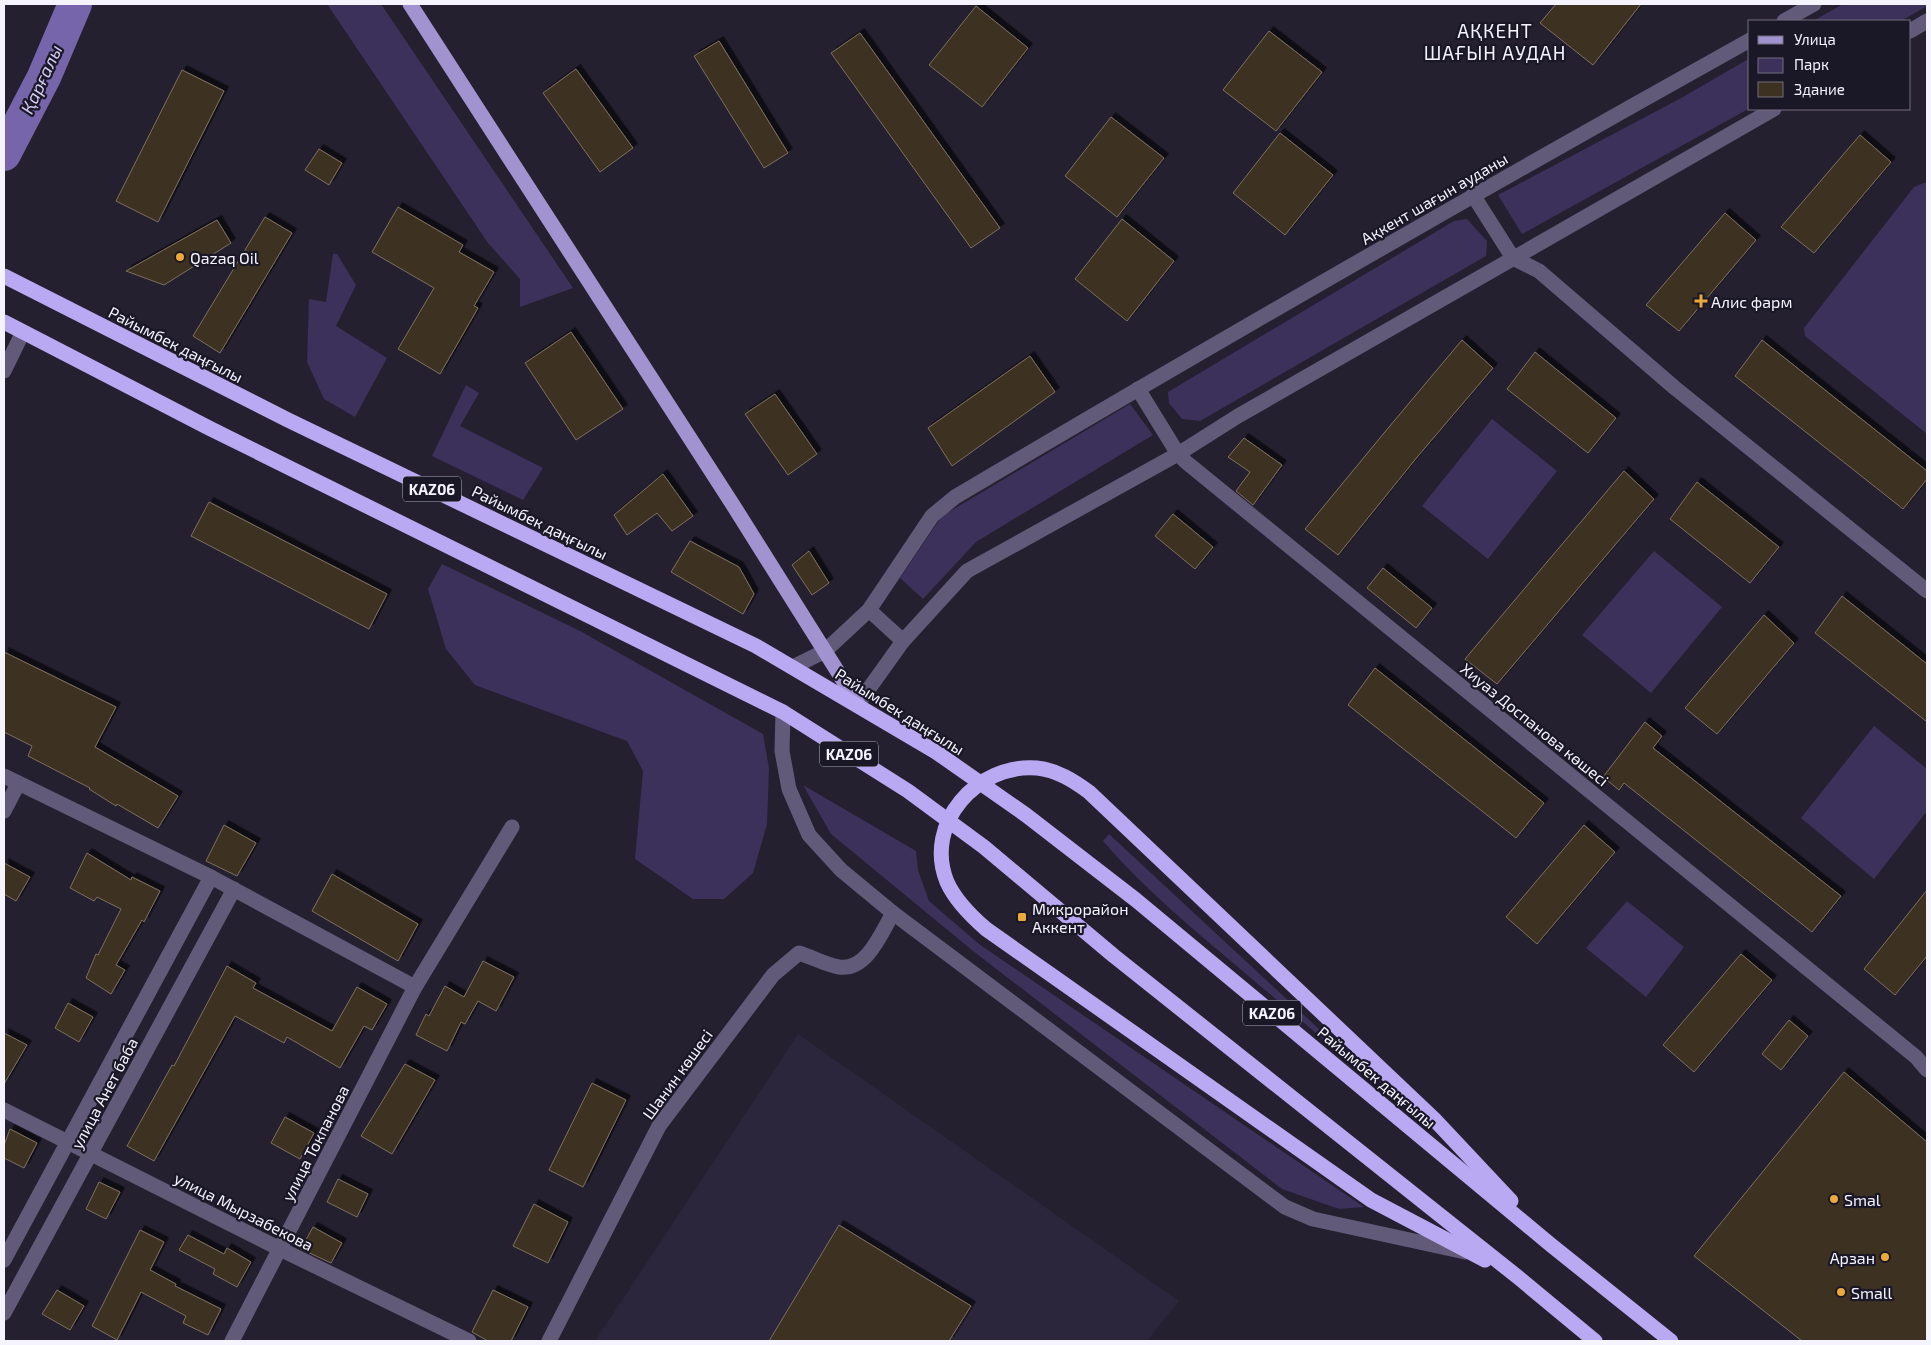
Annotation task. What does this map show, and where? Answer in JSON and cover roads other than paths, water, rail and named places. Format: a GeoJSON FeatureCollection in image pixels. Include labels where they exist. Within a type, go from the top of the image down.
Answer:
{"type":"FeatureCollection","features":[{"type":"Feature","properties":{"kind":"highway","name":"Райымбек даңғылы"},"geometry":{"type":"LineString","coordinates":[[4,276],[288,420],[756,646],[858,704],[936,752],[1026,815],[1128,894],[1551,1245],[1671,1341]]}},
{"type":"Feature","properties":{"kind":"highway","name":"KАZ06"},"geometry":{"type":"LineString","coordinates":[[4,322],[210,428],[783,712],[908,792],[984,847],[1114,956],[1519,1278],[1595,1341]]}},
{"type":"Feature","properties":{"kind":"highway"},"geometry":{"type":"LineString","coordinates":[[1519,1278],[1371,1200],[1181,1065],[1006,945],[974,918],[963,906],[948,882],[942,857],[943,834],[947,822],[962,797],[972,788],[990,777],[1014,769],[1044,770],[1072,780],[1089,792],[1434,1119],[1551,1245]]}},
{"type":"Feature","properties":{"kind":"main road"},"geometry":{"type":"LineString","coordinates":[[410,4],[858,704]]}},
{"type":"Feature","properties":{"kind":"street"},"geometry":{"type":"LineString","coordinates":[[1786,20],[1814,4]]}},
{"type":"Feature","properties":{"kind":"street"},"geometry":{"type":"LineString","coordinates":[[1911,30],[1927,21]]}},
{"type":"Feature","properties":{"kind":"street","name":"Ақкент шағын ауданы"},"geometry":{"type":"LineString","coordinates":[[793,667],[825,650],[869,610],[932,516],[955,498],[1138,389],[1473,195],[1748,41]]}},
{"type":"Feature","properties":{"kind":"street"},"geometry":{"type":"LineString","coordinates":[[858,704],[903,641],[967,571],[1178,454],[1238,416],[1772,110]]}},
{"type":"Feature","properties":{"kind":"street"},"geometry":{"type":"LineString","coordinates":[[1473,195],[1513,258],[1539,271],[1675,388],[1927,591]]}},
{"type":"Feature","properties":{"kind":"street"},"geometry":{"type":"LineString","coordinates":[[4,371],[23,332]]}},
{"type":"Feature","properties":{"kind":"street","name":"Хиуаз Доспанова көшесі"},"geometry":{"type":"LineString","coordinates":[[1138,389],[1178,454],[1916,1057],[1927,1070]]}},
{"type":"Feature","properties":{"kind":"street"},"geometry":{"type":"LineString","coordinates":[[869,610],[903,641]]}},
{"type":"Feature","properties":{"kind":"street"},"geometry":{"type":"LineString","coordinates":[[783,712],[782,751],[789,789],[808,835],[840,870],[893,913],[1284,1207],[1313,1219],[1473,1254]]}},
{"type":"Feature","properties":{"kind":"street"},"geometry":{"type":"LineString","coordinates":[[4,776],[211,877],[415,987]]}},
{"type":"Feature","properties":{"kind":"street"},"geometry":{"type":"LineString","coordinates":[[4,811],[18,784]]}},
{"type":"Feature","properties":{"kind":"street","name":"улица Токпанова"},"geometry":{"type":"LineString","coordinates":[[232,1341],[415,987],[512,827]]}},
{"type":"Feature","properties":{"kind":"street"},"geometry":{"type":"LineString","coordinates":[[4,1260],[211,877]]}},
{"type":"Feature","properties":{"kind":"street","name":"улица Анет баба"},"geometry":{"type":"LineString","coordinates":[[4,1313],[234,890]]}},
{"type":"Feature","properties":{"kind":"street","name":"Шанин көшесі"},"geometry":{"type":"LineString","coordinates":[[549,1341],[659,1126],[773,975],[799,953],[839,967],[854,966],[866,956],[893,913]]}},
{"type":"Feature","properties":{"kind":"street","name":"улица Мырзабекова"},"geometry":{"type":"LineString","coordinates":[[4,1110],[280,1249],[469,1341]]}},
{"type":"Feature","properties":{"kind":"waterway","name":"Қарғалы"},"geometry":{"type":"LineString","coordinates":[[4,154],[44,77],[75,4]]}},
{"type":"Feature","properties":{"kind":"place","name":"Qazaq Oil"},"geometry":{"type":"Point","coordinates":[180,257]}},
{"type":"Feature","properties":{"kind":"place","name":"Алис фарм"},"geometry":{"type":"Point","coordinates":[1701,301]}},
{"type":"Feature","properties":{"kind":"place","name":"Микрорайон Аккент"},"geometry":{"type":"Point","coordinates":[1022,917]}},
{"type":"Feature","properties":{"kind":"place","name":"Smal"},"geometry":{"type":"Point","coordinates":[1834,1199]}},
{"type":"Feature","properties":{"kind":"place","name":"Арзан"},"geometry":{"type":"Point","coordinates":[1885,1257]}},
{"type":"Feature","properties":{"kind":"place","name":"Small"},"geometry":{"type":"Point","coordinates":[1841,1292]}},
{"type":"Feature","properties":{"kind":"district","name":"АҚКЕНТ ШАҒЫН АУДАН"},"geometry":{"type":"Point","coordinates":[1495,41]}}]}
